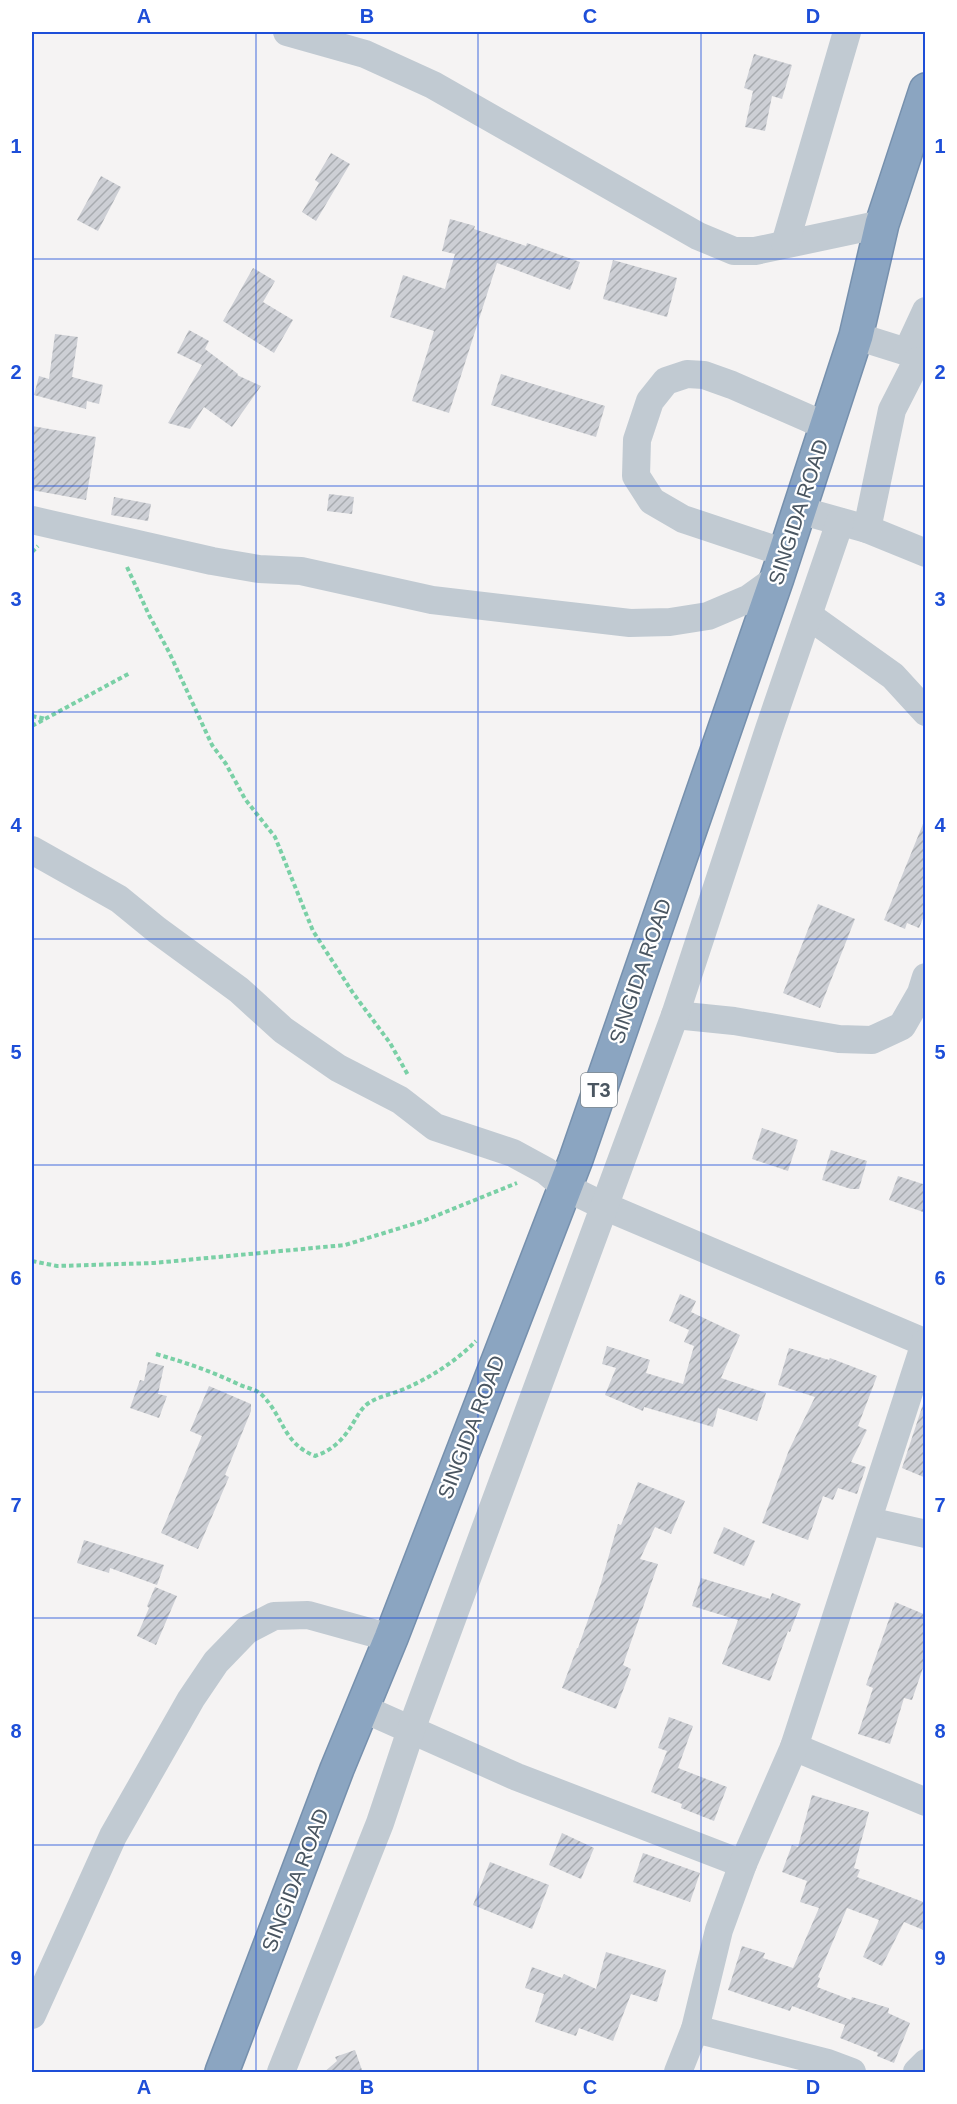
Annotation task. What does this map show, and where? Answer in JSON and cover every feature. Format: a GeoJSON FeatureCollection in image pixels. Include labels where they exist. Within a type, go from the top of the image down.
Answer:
{"type":"FeatureCollection","features":[{"type":"Feature","properties":{"kind":"highway","name":"SINGIDA ROAD"},"geometry":{"type":"LineString","coordinates":[[222,2073],[332,1780],[390,1638],[555,1179],[781,565],[856,336],[882,224],[926,90]]}},
{"type":"Feature","properties":{"kind":"street"},"geometry":{"type":"LineString","coordinates":[[287,32],[365,54],[433,85],[698,236],[735,251],[755,251],[882,224]]}},
{"type":"Feature","properties":{"kind":"street"},"geometry":{"type":"LineString","coordinates":[[785,243],[847,32]]}},
{"type":"Feature","properties":{"kind":"street"},"geometry":{"type":"LineString","coordinates":[[867,529],[892,410],[916,359],[926,311]]}},
{"type":"Feature","properties":{"kind":"street"},"geometry":{"type":"LineString","coordinates":[[856,336],[916,359]]}},
{"type":"Feature","properties":{"kind":"street"},"geometry":{"type":"LineString","coordinates":[[32,520],[221,562],[259,569],[301,571],[432,600],[630,623],[670,622],[708,616],[748,598],[781,565],[683,519],[652,501],[636,476],[638,440],[650,401],[666,381],[687,374],[704,375],[826,426]]}},
{"type":"Feature","properties":{"kind":"street"},"geometry":{"type":"LineString","coordinates":[[799,510],[867,529],[926,553]]}},
{"type":"Feature","properties":{"kind":"street"},"geometry":{"type":"LineString","coordinates":[[281,2073],[380,1823],[411,1730],[675,1015],[840,522]]}},
{"type":"Feature","properties":{"kind":"street"},"geometry":{"type":"LineString","coordinates":[[809,616],[892,676],[926,711]]}},
{"type":"Feature","properties":{"kind":"street"},"geometry":{"type":"LineString","coordinates":[[32,850],[119,899],[239,990],[283,1030],[338,1068],[400,1100],[435,1127],[513,1153],[604,1206],[925,1343],[794,1747],[743,1864],[714,1947],[695,2029],[678,2073]]}},
{"type":"Feature","properties":{"kind":"street"},"geometry":{"type":"LineString","coordinates":[[675,1015],[734,1021],[839,1039],[872,1040],[902,1026],[921,993],[926,977]]}},
{"type":"Feature","properties":{"kind":"street"},"geometry":{"type":"LineString","coordinates":[[868,1521],[926,1534]]}},
{"type":"Feature","properties":{"kind":"street"},"geometry":{"type":"LineString","coordinates":[[32,2015],[112,1836],[191,1699],[216,1662],[247,1630],[274,1616],[308,1615],[390,1638]]}},
{"type":"Feature","properties":{"kind":"street"},"geometry":{"type":"LineString","coordinates":[[362,1708],[517,1778],[743,1864]]}},
{"type":"Feature","properties":{"kind":"street"},"geometry":{"type":"LineString","coordinates":[[794,1747],[926,1802]]}},
{"type":"Feature","properties":{"kind":"street"},"geometry":{"type":"LineString","coordinates":[[695,2029],[828,2063],[852,2073]]}},
{"type":"Feature","properties":{"kind":"street"},"geometry":{"type":"LineString","coordinates":[[917,2073],[926,2063]]}},
{"type":"Feature","properties":{"kind":"path"},"geometry":{"type":"LineString","coordinates":[[116,538],[141,598],[169,652],[212,746],[226,764],[245,799],[275,837],[288,873],[318,939],[353,993],[390,1043],[413,1084]]}},
{"type":"Feature","properties":{"kind":"path"},"geometry":{"type":"LineString","coordinates":[[32,726],[130,673]]}},
{"type":"Feature","properties":{"kind":"path"},"geometry":{"type":"LineString","coordinates":[[32,716],[46,719]]}},
{"type":"Feature","properties":{"kind":"path"},"geometry":{"type":"LineString","coordinates":[[32,1261],[57,1266],[154,1263],[345,1245],[555,1179]]}},
{"type":"Feature","properties":{"kind":"path"},"geometry":{"type":"LineString","coordinates":[[156,1354],[205,1369],[258,1392],[270,1403],[290,1440],[303,1452],[315,1456],[327,1452],[340,1442],[364,1406],[378,1397],[401,1391],[426,1379],[465,1352],[482,1337]]}},
{"type":"Feature","properties":{"kind":"building"},"geometry":{"type":"Polygon","coordinates":[[[754,54],[792,65],[782,99],[772,96],[765,131],[745,127],[753,91],[744,88],[754,54]]]}},
{"type":"Feature","properties":{"kind":"building"},"geometry":{"type":"Polygon","coordinates":[[[331,153],[350,164],[316,221],[302,212],[319,183],[315,180],[331,153]]]}},
{"type":"Feature","properties":{"kind":"building"},"geometry":{"type":"Polygon","coordinates":[[[101,176],[121,187],[98,231],[77,220],[101,176]]]}},
{"type":"Feature","properties":{"kind":"building"},"geometry":{"type":"Polygon","coordinates":[[[450,219],[475,226],[474,229],[526,246],[527,243],[580,262],[570,290],[497,263],[449,413],[412,401],[434,331],[390,317],[403,275],[445,289],[455,254],[442,251],[450,219]]]}},
{"type":"Feature","properties":{"kind":"building"},"geometry":{"type":"Polygon","coordinates":[[[613,260],[677,278],[667,317],[603,299],[613,260]]]}},
{"type":"Feature","properties":{"kind":"building"},"geometry":{"type":"Polygon","coordinates":[[[253,268],[275,281],[263,302],[293,320],[274,353],[223,321],[253,268]]]}},
{"type":"Feature","properties":{"kind":"building"},"geometry":{"type":"Polygon","coordinates":[[[189,330],[209,341],[205,349],[237,375],[261,386],[232,427],[204,407],[190,429],[168,423],[202,365],[177,353],[189,330]]]}},
{"type":"Feature","properties":{"kind":"building"},"geometry":{"type":"Polygon","coordinates":[[[55,334],[78,337],[72,377],[103,385],[99,404],[87,401],[86,409],[34,395],[39,376],[49,379],[55,334]]]}},
{"type":"Feature","properties":{"kind":"building"},"geometry":{"type":"Polygon","coordinates":[[[501,374],[605,406],[596,437],[491,405],[501,374]]]}},
{"type":"Feature","properties":{"kind":"building"},"geometry":{"type":"Polygon","coordinates":[[[32,426],[96,437],[86,500],[32,490],[32,426]]]}},
{"type":"Feature","properties":{"kind":"building"},"geometry":{"type":"Polygon","coordinates":[[[329,494],[354,497],[352,514],[327,511],[329,494]]]}},
{"type":"Feature","properties":{"kind":"building"},"geometry":{"type":"Polygon","coordinates":[[[114,497],[151,504],[148,521],[111,515],[114,497]]]}},
{"type":"Feature","properties":{"kind":"building"},"geometry":{"type":"Polygon","coordinates":[[[925,819],[926,911],[919,928],[907,923],[905,929],[884,920],[925,819]]]}},
{"type":"Feature","properties":{"kind":"building"},"geometry":{"type":"Polygon","coordinates":[[[818,904],[855,919],[820,1008],[783,993],[818,904]]]}},
{"type":"Feature","properties":{"kind":"building"},"geometry":{"type":"Polygon","coordinates":[[[762,1128],[798,1140],[788,1171],[752,1159],[762,1128]]]}},
{"type":"Feature","properties":{"kind":"building"},"geometry":{"type":"Polygon","coordinates":[[[831,1150],[867,1161],[859,1189],[851,1189],[822,1180],[831,1150]]]}},
{"type":"Feature","properties":{"kind":"building"},"geometry":{"type":"Polygon","coordinates":[[[898,1176],[926,1185],[926,1213],[889,1200],[898,1176]]]}},
{"type":"Feature","properties":{"kind":"building"},"geometry":{"type":"Polygon","coordinates":[[[680,1294],[696,1301],[691,1312],[740,1335],[721,1378],[766,1393],[757,1421],[718,1408],[713,1427],[644,1407],[643,1411],[605,1395],[616,1368],[602,1364],[607,1346],[650,1360],[646,1373],[683,1384],[694,1346],[684,1342],[689,1330],[669,1321],[680,1294]]]}},
{"type":"Feature","properties":{"kind":"building"},"geometry":{"type":"Polygon","coordinates":[[[789,1348],[829,1360],[830,1358],[877,1376],[858,1426],[867,1430],[851,1462],[866,1467],[857,1494],[838,1488],[833,1500],[823,1496],[808,1540],[762,1523],[789,1450],[815,1397],[778,1385],[789,1348]]]}},
{"type":"Feature","properties":{"kind":"building"},"geometry":{"type":"Polygon","coordinates":[[[148,1362],[164,1366],[158,1394],[167,1396],[159,1418],[130,1408],[140,1380],[144,1381],[148,1362]]]}},
{"type":"Feature","properties":{"kind":"building"},"geometry":{"type":"Polygon","coordinates":[[[209,1386],[251,1404],[251,1411],[225,1475],[229,1477],[198,1549],[161,1533],[202,1436],[190,1431],[209,1386]]]}},
{"type":"Feature","properties":{"kind":"building"},"geometry":{"type":"Polygon","coordinates":[[[926,1398],[926,1478],[902,1468],[926,1398]]]}},
{"type":"Feature","properties":{"kind":"building"},"geometry":{"type":"Polygon","coordinates":[[[638,1482],[685,1501],[671,1534],[655,1527],[640,1559],[658,1564],[623,1665],[631,1669],[616,1709],[562,1688],[601,1583],[618,1524],[621,1525],[638,1482]]]}},
{"type":"Feature","properties":{"kind":"building"},"geometry":{"type":"Polygon","coordinates":[[[724,1527],[755,1541],[744,1566],[713,1553],[724,1527]]]}},
{"type":"Feature","properties":{"kind":"building"},"geometry":{"type":"Polygon","coordinates":[[[84,1540],[164,1565],[157,1585],[110,1568],[109,1573],[77,1563],[84,1540]]]}},
{"type":"Feature","properties":{"kind":"building"},"geometry":{"type":"Polygon","coordinates":[[[701,1578],[770,1599],[772,1593],[801,1604],[790,1632],[788,1631],[770,1681],[722,1664],[738,1620],[692,1606],[701,1578]]]}},
{"type":"Feature","properties":{"kind":"building"},"geometry":{"type":"Polygon","coordinates":[[[155,1587],[177,1596],[156,1645],[137,1636],[155,1587]]]}},
{"type":"Feature","properties":{"kind":"building"},"geometry":{"type":"Polygon","coordinates":[[[895,1602],[926,1615],[926,1659],[912,1700],[904,1698],[890,1744],[858,1734],[873,1688],[866,1685],[895,1602]]]}},
{"type":"Feature","properties":{"kind":"building"},"geometry":{"type":"Polygon","coordinates":[[[669,1717],[693,1726],[678,1768],[727,1787],[714,1821],[681,1808],[682,1804],[651,1792],[667,1751],[658,1748],[669,1717]]]}},
{"type":"Feature","properties":{"kind":"building"},"geometry":{"type":"Polygon","coordinates":[[[812,1795],[869,1812],[854,1868],[860,1870],[857,1877],[926,1903],[926,1931],[904,1922],[882,1966],[863,1957],[879,1920],[847,1908],[818,1977],[820,1978],[817,1987],[851,2000],[852,1997],[889,2008],[888,2013],[910,2023],[894,2063],[877,2056],[878,2053],[840,2038],[845,2025],[792,2006],[790,2011],[728,1990],[742,1946],[765,1953],[763,1958],[793,1968],[819,1908],[800,1902],[807,1881],[782,1872],[792,1845],[798,1847],[812,1795]]]}},
{"type":"Feature","properties":{"kind":"building"},"geometry":{"type":"Polygon","coordinates":[[[562,1833],[594,1848],[581,1879],[549,1865],[562,1833]]]}},
{"type":"Feature","properties":{"kind":"building"},"geometry":{"type":"Polygon","coordinates":[[[643,1853],[700,1873],[690,1902],[633,1882],[643,1853]]]}},
{"type":"Feature","properties":{"kind":"building"},"geometry":{"type":"Polygon","coordinates":[[[490,1862],[549,1885],[532,1929],[473,1905],[490,1862]]]}},
{"type":"Feature","properties":{"kind":"building"},"geometry":{"type":"Polygon","coordinates":[[[606,1952],[666,1970],[657,2002],[631,1994],[613,2041],[579,2028],[576,2036],[535,2022],[544,1994],[525,1988],[532,1967],[562,1978],[564,1974],[596,1989],[606,1952]]]}},
{"type":"Feature","properties":{"kind":"building"},"geometry":{"type":"Polygon","coordinates":[[[355,2050],[363,2073],[323,2073],[337,2061],[335,2057],[355,2050]]]}}]}
